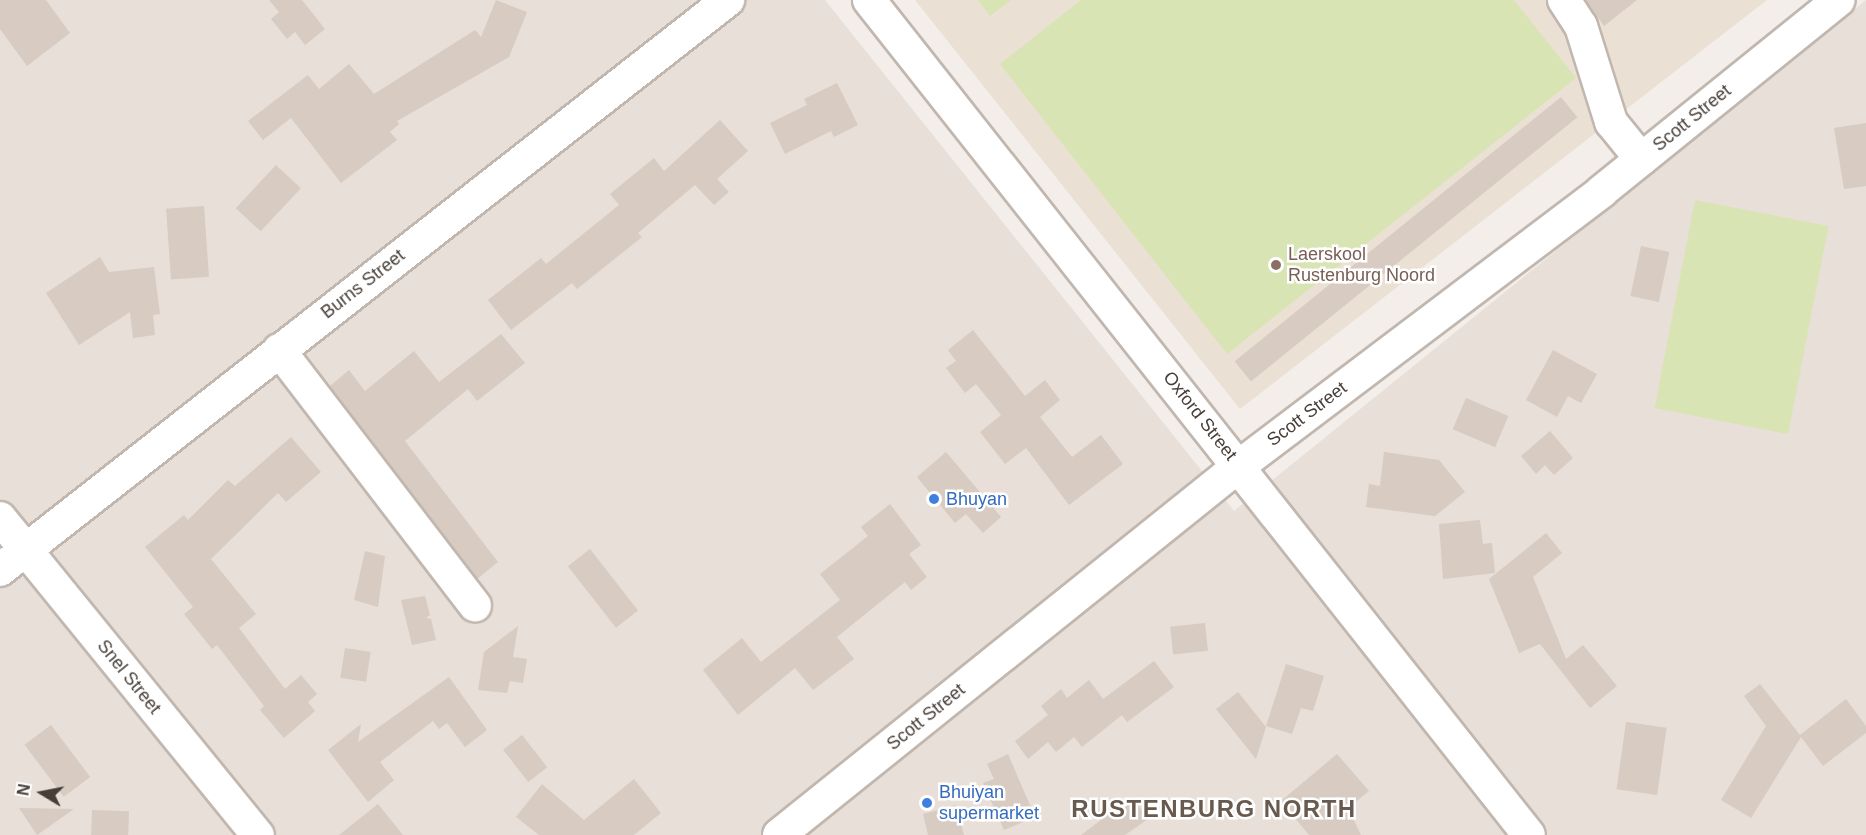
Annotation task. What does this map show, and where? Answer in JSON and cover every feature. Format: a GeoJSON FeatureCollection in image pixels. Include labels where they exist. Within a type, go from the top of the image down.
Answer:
{"type":"FeatureCollection","features":[{"type":"Feature","properties":{"kind":"street","name":"Burns Street"},"geometry":{"type":"LineString","coordinates":[[0,570],[728,0]]}},
{"type":"Feature","properties":{"kind":"street","name":"Oxford Street"},"geometry":{"type":"LineString","coordinates":[[869,0],[1529,835]]}},
{"type":"Feature","properties":{"kind":"street"},"geometry":{"type":"LineString","coordinates":[[1564,0],[1581,26],[1611,122],[1641,159]]}},
{"type":"Feature","properties":{"kind":"street","name":"Scott Street"},"geometry":{"type":"LineString","coordinates":[[779,835],[1239,466],[1641,159],[1839,0]]}},
{"type":"Feature","properties":{"kind":"street"},"geometry":{"type":"LineString","coordinates":[[279,350],[476,605]]}},
{"type":"Feature","properties":{"kind":"street","name":"Snel Street"},"geometry":{"type":"LineString","coordinates":[[0,519],[258,835]]}},
{"type":"Feature","properties":{"kind":"shaded area"},"geometry":{"type":"Polygon","coordinates":[[[0,0],[825,0],[1234,511],[1866,0],[1866,835],[0,835],[0,0]]]}},
{"type":"Feature","properties":{"kind":"shaded area","name":"Laerskool Rustenburg Noord"},"geometry":{"type":"Polygon","coordinates":[[[915,0],[1767,0],[1240,409],[915,0]]]}},
{"type":"Feature","properties":{"kind":"green space"},"geometry":{"type":"Polygon","coordinates":[[[978,0],[1011,0],[990,16],[978,0]]]}},
{"type":"Feature","properties":{"kind":"green space","name":"Laerskool Rustenburg Noord"},"geometry":{"type":"Polygon","coordinates":[[[1081,0],[1514,0],[1576,78],[1227,354],[1000,64],[1081,0]]]}},
{"type":"Feature","properties":{"kind":"green space"},"geometry":{"type":"Polygon","coordinates":[[[1695,200],[1829,226],[1788,434],[1655,408],[1695,200]]]}},
{"type":"Feature","properties":{"kind":"building"},"geometry":{"type":"Polygon","coordinates":[[[0,0],[46,0],[70,33],[27,66],[0,29],[0,0]]]}},
{"type":"Feature","properties":{"kind":"building"},"geometry":{"type":"Polygon","coordinates":[[[269,0],[302,0],[325,29],[305,45],[295,32],[287,39],[271,19],[279,12],[269,0]]]}},
{"type":"Feature","properties":{"kind":"building"},"geometry":{"type":"Polygon","coordinates":[[[496,0],[527,12],[509,57],[397,121],[399,124],[390,132],[397,140],[341,183],[291,118],[263,140],[248,121],[308,75],[319,89],[349,64],[374,94],[475,30],[481,37],[496,0]]]}},
{"type":"Feature","properties":{"kind":"building"},"geometry":{"type":"Polygon","coordinates":[[[1586,0],[1637,0],[1604,26],[1586,0]]]}},
{"type":"Feature","properties":{"kind":"building"},"geometry":{"type":"Polygon","coordinates":[[[837,83],[858,125],[834,137],[831,131],[785,154],[770,123],[807,105],[804,99],[837,83]]]}},
{"type":"Feature","properties":{"kind":"building"},"geometry":{"type":"Polygon","coordinates":[[[1561,97],[1577,117],[1251,382],[1235,361],[1561,97]]]}},
{"type":"Feature","properties":{"kind":"building"},"geometry":{"type":"Polygon","coordinates":[[[720,120],[748,151],[717,179],[729,192],[714,205],[695,185],[638,233],[642,237],[577,289],[572,283],[511,330],[488,300],[541,258],[546,264],[619,205],[610,194],[654,158],[664,171],[720,120]]]}},
{"type":"Feature","properties":{"kind":"building"},"geometry":{"type":"Polygon","coordinates":[[[1866,123],[1866,186],[1844,189],[1834,128],[1866,123]]]}},
{"type":"Feature","properties":{"kind":"building"},"geometry":{"type":"Polygon","coordinates":[[[276,165],[301,188],[261,231],[236,208],[276,165]]]}},
{"type":"Feature","properties":{"kind":"building"},"geometry":{"type":"Polygon","coordinates":[[[204,206],[209,277],[171,279],[166,209],[204,206]]]}},
{"type":"Feature","properties":{"kind":"building"},"geometry":{"type":"Polygon","coordinates":[[[1641,246],[1669,252],[1659,302],[1630,296],[1641,246]]]}},
{"type":"Feature","properties":{"kind":"building"},"geometry":{"type":"Polygon","coordinates":[[[100,257],[109,272],[154,267],[160,314],[153,315],[155,335],[133,338],[130,312],[79,345],[46,293],[100,257]]]}},
{"type":"Feature","properties":{"kind":"building"},"geometry":{"type":"Polygon","coordinates":[[[973,330],[1025,396],[1045,380],[1060,400],[1040,417],[1072,457],[1101,435],[1123,464],[1069,505],[1026,448],[1005,464],[980,432],[1001,415],[976,384],[965,393],[946,368],[956,361],[948,350],[973,330]]]}},
{"type":"Feature","properties":{"kind":"building"},"geometry":{"type":"Polygon","coordinates":[[[501,334],[525,363],[477,401],[468,389],[405,441],[498,562],[477,579],[330,386],[349,370],[365,391],[414,351],[439,382],[501,334]]]}},
{"type":"Feature","properties":{"kind":"building"},"geometry":{"type":"Polygon","coordinates":[[[1553,350],[1597,374],[1581,403],[1568,396],[1557,417],[1526,400],[1553,350]]]}},
{"type":"Feature","properties":{"kind":"building"},"geometry":{"type":"Polygon","coordinates":[[[1466,398],[1508,416],[1495,447],[1453,429],[1466,398]]]}},
{"type":"Feature","properties":{"kind":"building"},"geometry":{"type":"Polygon","coordinates":[[[1550,431],[1573,458],[1554,475],[1545,465],[1536,474],[1521,456],[1550,431]]]}},
{"type":"Feature","properties":{"kind":"building"},"geometry":{"type":"Polygon","coordinates":[[[291,437],[321,472],[286,502],[278,493],[211,559],[256,614],[239,628],[285,689],[301,675],[317,694],[308,702],[315,711],[284,738],[260,710],[264,706],[217,645],[212,649],[184,614],[193,607],[145,547],[184,515],[188,520],[228,480],[235,486],[291,437]]]}},
{"type":"Feature","properties":{"kind":"building"},"geometry":{"type":"Polygon","coordinates":[[[946,452],[1001,517],[983,533],[966,514],[955,523],[917,477],[946,452]]]}},
{"type":"Feature","properties":{"kind":"building"},"geometry":{"type":"Polygon","coordinates":[[[1384,452],[1439,460],[1465,492],[1435,516],[1366,507],[1369,484],[1380,486],[1384,452]]]}},
{"type":"Feature","properties":{"kind":"building"},"geometry":{"type":"Polygon","coordinates":[[[890,504],[921,545],[909,554],[927,577],[911,590],[905,582],[837,637],[854,659],[813,690],[795,668],[738,715],[703,670],[742,638],[761,662],[840,600],[820,574],[868,536],[861,527],[890,504]]]}},
{"type":"Feature","properties":{"kind":"building"},"geometry":{"type":"Polygon","coordinates":[[[1480,520],[1483,544],[1492,543],[1495,573],[1443,579],[1439,524],[1480,520]]]}},
{"type":"Feature","properties":{"kind":"building"},"geometry":{"type":"Polygon","coordinates":[[[1546,533],[1562,553],[1533,577],[1566,659],[1583,645],[1617,686],[1590,708],[1540,644],[1519,653],[1489,579],[1546,533]]]}},
{"type":"Feature","properties":{"kind":"building"},"geometry":{"type":"Polygon","coordinates":[[[590,549],[638,610],[616,628],[568,566],[590,549]]]}},
{"type":"Feature","properties":{"kind":"building"},"geometry":{"type":"Polygon","coordinates":[[[365,551],[385,556],[378,607],[354,600],[365,551]]]}},
{"type":"Feature","properties":{"kind":"building"},"geometry":{"type":"Polygon","coordinates":[[[425,596],[430,615],[426,618],[431,619],[436,640],[412,645],[401,600],[425,596]]]}},
{"type":"Feature","properties":{"kind":"building"},"geometry":{"type":"Polygon","coordinates":[[[1205,623],[1208,651],[1173,655],[1170,627],[1205,623]]]}},
{"type":"Feature","properties":{"kind":"building"},"geometry":{"type":"Polygon","coordinates":[[[518,626],[513,657],[527,659],[523,683],[510,681],[507,693],[478,690],[484,652],[518,626]]]}},
{"type":"Feature","properties":{"kind":"building"},"geometry":{"type":"Polygon","coordinates":[[[345,648],[371,652],[366,682],[340,678],[345,648]]]}},
{"type":"Feature","properties":{"kind":"building"},"geometry":{"type":"Polygon","coordinates":[[[1154,661],[1174,687],[1127,722],[1122,715],[1082,747],[1074,737],[1056,752],[1048,742],[1028,759],[1015,741],[1048,715],[1041,706],[1061,689],[1067,698],[1089,680],[1103,699],[1154,661]]]}},
{"type":"Feature","properties":{"kind":"building"},"geometry":{"type":"Polygon","coordinates":[[[1286,664],[1324,676],[1313,711],[1301,708],[1292,734],[1266,726],[1286,664]]]}},
{"type":"Feature","properties":{"kind":"building"},"geometry":{"type":"Polygon","coordinates":[[[449,677],[487,730],[465,747],[447,723],[439,729],[433,721],[380,762],[394,780],[368,802],[328,750],[361,724],[358,742],[449,677]]]}},
{"type":"Feature","properties":{"kind":"building"},"geometry":{"type":"Polygon","coordinates":[[[1760,684],[1800,735],[1846,699],[1866,726],[1866,733],[1823,766],[1801,737],[1751,818],[1721,800],[1766,726],[1744,696],[1760,684]]]}},
{"type":"Feature","properties":{"kind":"building"},"geometry":{"type":"Polygon","coordinates":[[[1238,692],[1266,727],[1256,759],[1216,709],[1238,692]]]}},
{"type":"Feature","properties":{"kind":"building"},"geometry":{"type":"Polygon","coordinates":[[[1626,722],[1667,728],[1657,795],[1617,789],[1626,722]]]}},
{"type":"Feature","properties":{"kind":"building"},"geometry":{"type":"Polygon","coordinates":[[[51,725],[90,777],[64,797],[25,745],[51,725]]]}},
{"type":"Feature","properties":{"kind":"building"},"geometry":{"type":"Polygon","coordinates":[[[522,735],[547,767],[528,782],[503,750],[522,735]]]}},
{"type":"Feature","properties":{"kind":"building"},"geometry":{"type":"Polygon","coordinates":[[[1008,754],[1035,817],[1004,830],[983,783],[994,779],[987,764],[1008,754]]]}},
{"type":"Feature","properties":{"kind":"building"},"geometry":{"type":"Polygon","coordinates":[[[1337,754],[1369,791],[1348,808],[1361,835],[1309,835],[1281,801],[1337,754]]]}},
{"type":"Feature","properties":{"kind":"building"},"geometry":{"type":"Polygon","coordinates":[[[634,779],[661,813],[634,835],[539,835],[516,817],[542,784],[584,820],[634,779]]]}},
{"type":"Feature","properties":{"kind":"building"},"geometry":{"type":"Polygon","coordinates":[[[1132,797],[1148,819],[1125,835],[1081,835],[1132,797]]]}},
{"type":"Feature","properties":{"kind":"building"},"geometry":{"type":"Polygon","coordinates":[[[378,804],[403,835],[339,835],[378,804]]]}},
{"type":"Feature","properties":{"kind":"building"},"geometry":{"type":"Polygon","coordinates":[[[956,805],[964,835],[928,835],[923,814],[956,805]]]}},
{"type":"Feature","properties":{"kind":"building"},"geometry":{"type":"Polygon","coordinates":[[[19,808],[74,809],[37,835],[19,808]]]}},
{"type":"Feature","properties":{"kind":"building"},"geometry":{"type":"Polygon","coordinates":[[[92,810],[129,811],[128,835],[91,835],[92,810]]]}},
{"type":"Feature","properties":{"kind":"place","name":"Laerskool Rustenburg Noord"},"geometry":{"type":"Point","coordinates":[1276,265]}},
{"type":"Feature","properties":{"kind":"place","name":"Bhuyan"},"geometry":{"type":"Point","coordinates":[934,499]}},
{"type":"Feature","properties":{"kind":"place","name":"Bhuiyan supermarket"},"geometry":{"type":"Point","coordinates":[927,803]}},
{"type":"Feature","properties":{"kind":"district","name":"RUSTENBURG NORTH"},"geometry":{"type":"Point","coordinates":[1214,809]}}]}
